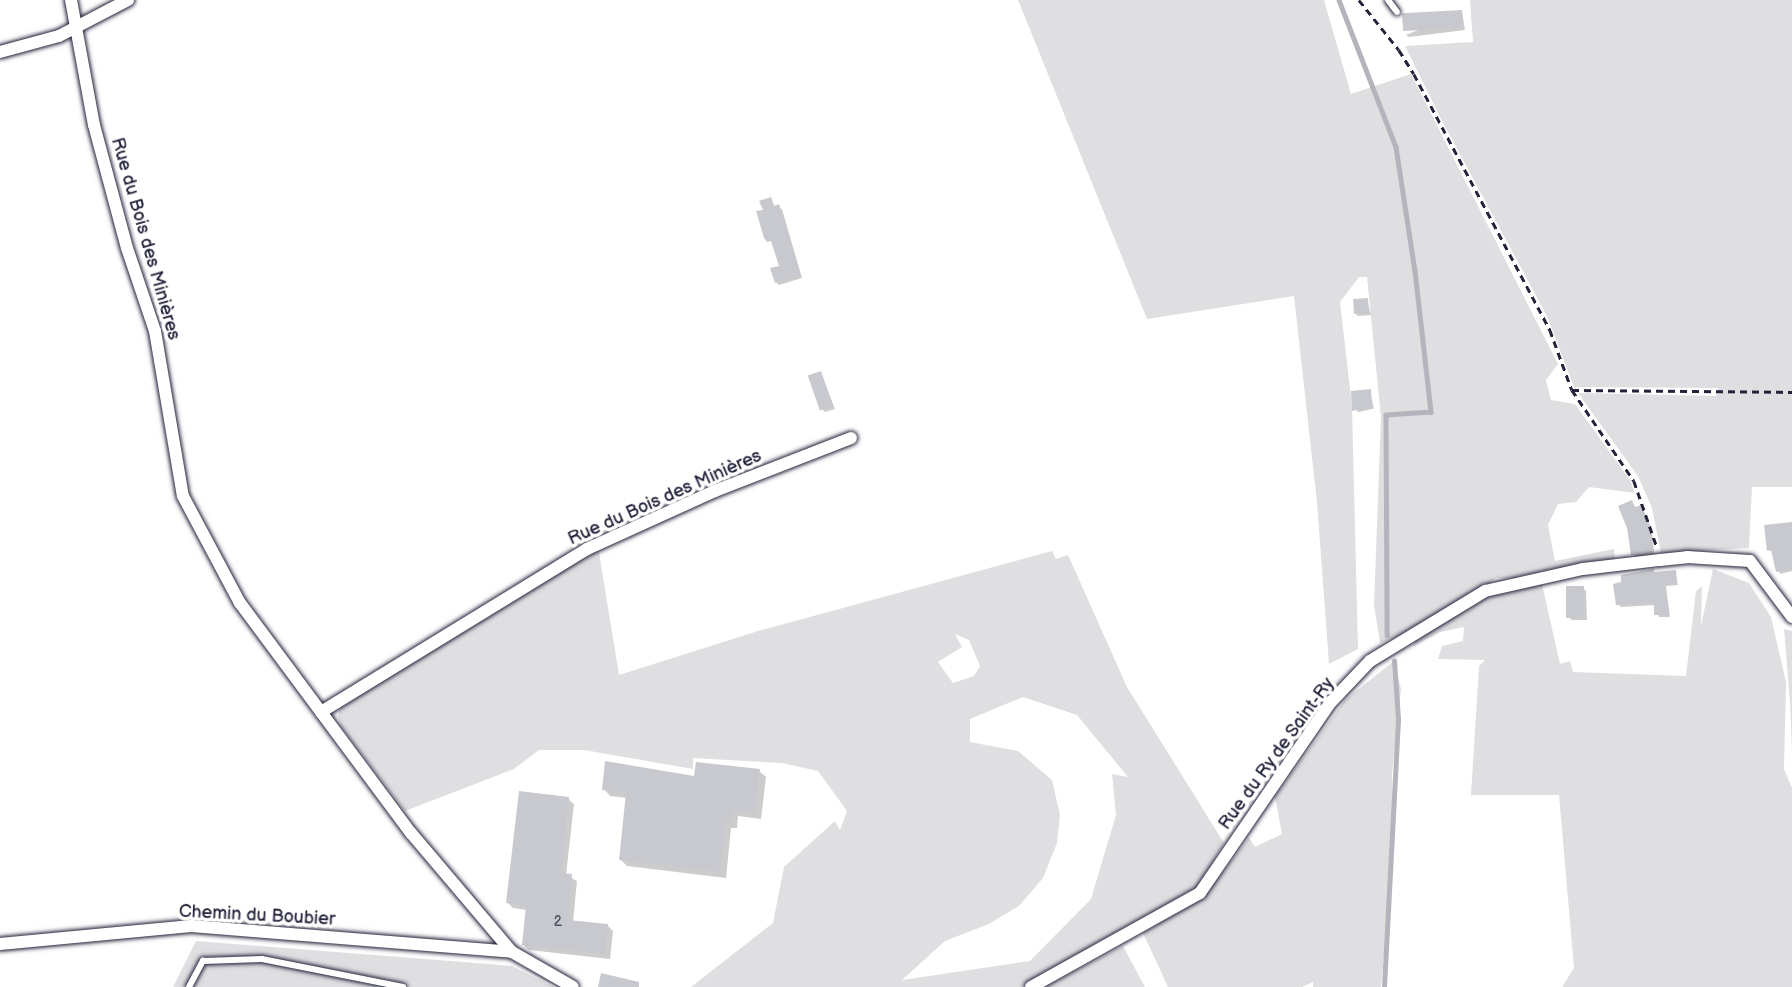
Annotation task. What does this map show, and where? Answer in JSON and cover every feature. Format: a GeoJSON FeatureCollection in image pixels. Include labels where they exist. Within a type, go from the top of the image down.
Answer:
{"type":"FeatureCollection","features":[{"type":"Feature","properties":{"kind":"street","name":"Rue du Bois des Minières"},"geometry":{"type":"LineString","coordinates":[[71,0],[97,137],[127,248],[155,331],[183,496],[240,603],[411,833],[512,952]]}},
{"type":"Feature","properties":{"kind":"street"},"geometry":{"type":"LineString","coordinates":[[0,52],[76,29],[128,0]]}},
{"type":"Feature","properties":{"kind":"street","name":"Rue du Bois des Minières"},"geometry":{"type":"LineString","coordinates":[[321,712],[587,549],[715,491],[851,438]]}},
{"type":"Feature","properties":{"kind":"street","name":"Rue du Ry de Saint-Ry"},"geometry":{"type":"LineString","coordinates":[[1031,987],[1200,893],[1331,702],[1370,661],[1485,591],[1583,569],[1660,560],[1687,557],[1749,561],[1792,617]]}},
{"type":"Feature","properties":{"kind":"street","name":"Chemin du Boubier"},"geometry":{"type":"LineString","coordinates":[[0,944],[191,926],[512,952]]}},
{"type":"Feature","properties":{"kind":"street"},"geometry":{"type":"LineString","coordinates":[[512,952],[573,987]]}},
{"type":"Feature","properties":{"kind":"lane"},"geometry":{"type":"LineString","coordinates":[[1388,0],[1397,12]]}},
{"type":"Feature","properties":{"kind":"lane"},"geometry":{"type":"LineString","coordinates":[[189,987],[203,961],[262,959],[403,987]]}},
{"type":"Feature","properties":{"kind":"path"},"geometry":{"type":"LineString","coordinates":[[1359,0],[1399,50],[1414,74],[1550,330],[1572,390],[1634,481],[1651,524],[1660,560]]}},
{"type":"Feature","properties":{"kind":"path"},"geometry":{"type":"LineString","coordinates":[[1572,390],[1792,393]]}},
{"type":"Feature","properties":{"kind":"shaded area"},"geometry":{"type":"Polygon","coordinates":[[[1018,0],[1324,0],[1351,94],[1411,74],[1558,364],[1546,380],[1551,400],[1575,404],[1630,480],[1635,493],[1589,487],[1576,502],[1558,504],[1548,525],[1555,561],[1614,549],[1615,560],[1524,578],[1496,578],[1488,586],[1542,584],[1560,664],[1570,661],[1573,672],[1686,676],[1696,591],[1702,586],[1701,626],[1713,569],[1749,583],[1771,617],[1786,682],[1784,769],[1792,788],[1792,987],[1562,987],[1574,968],[1559,795],[1471,795],[1479,666],[1485,660],[1438,659],[1442,646],[1463,641],[1464,627],[1440,632],[1413,647],[1417,637],[1413,630],[1380,643],[1374,605],[1381,417],[1367,277],[1359,277],[1340,302],[1352,406],[1358,649],[1329,664],[1317,502],[1294,296],[1147,319],[1018,0]]]}},
{"type":"Feature","properties":{"kind":"shaded area"},"geometry":{"type":"Polygon","coordinates":[[[1470,0],[1792,0],[1792,487],[1752,487],[1749,548],[1661,553],[1652,508],[1638,476],[1578,393],[1716,396],[1718,388],[1574,387],[1547,316],[1442,121],[1405,46],[1473,42],[1470,0]]]}},
{"type":"Feature","properties":{"kind":"shaded area"},"geometry":{"type":"Polygon","coordinates":[[[598,546],[619,675],[758,631],[1052,551],[1056,559],[1068,555],[1127,687],[1224,843],[1196,889],[1022,987],[691,987],[773,923],[784,867],[835,821],[840,830],[847,811],[818,771],[782,763],[693,758],[693,769],[584,750],[539,750],[514,769],[405,811],[341,726],[338,716],[340,707],[598,546]],[[955,634],[962,647],[938,662],[953,683],[974,676],[980,666],[969,640],[955,634]],[[1023,697],[970,719],[970,742],[1018,751],[1052,780],[1060,815],[1057,843],[1043,878],[1019,906],[989,924],[945,941],[902,980],[1030,961],[1091,899],[1116,815],[1112,774],[1128,777],[1077,715],[1023,697]]]}},
{"type":"Feature","properties":{"kind":"shaded area"},"geometry":{"type":"Polygon","coordinates":[[[1784,629],[1792,631],[1792,753],[1790,702],[1784,629]]]}},
{"type":"Feature","properties":{"kind":"shaded area"},"geometry":{"type":"Polygon","coordinates":[[[1394,661],[1401,689],[1392,773],[1393,857],[1381,987],[1313,987],[1313,982],[1302,987],[1168,987],[1143,933],[1205,895],[1249,838],[1255,847],[1282,834],[1275,797],[1345,700],[1394,661]]]}},
{"type":"Feature","properties":{"kind":"shaded area"},"geometry":{"type":"Polygon","coordinates":[[[196,941],[512,966],[553,987],[173,987],[196,941]]]}},
{"type":"Feature","properties":{"kind":"shaded area"},"geometry":{"type":"Polygon","coordinates":[[[1123,946],[1145,987],[1045,987],[1123,946]]]}},
{"type":"Feature","properties":{"kind":"building"},"geometry":{"type":"Polygon","coordinates":[[[1462,10],[1463,28],[1403,31],[1402,13],[1462,10]]]}},
{"type":"Feature","properties":{"kind":"building"},"geometry":{"type":"Polygon","coordinates":[[[771,197],[774,206],[779,204],[801,276],[775,283],[770,268],[779,266],[771,241],[767,242],[764,238],[756,211],[763,210],[759,201],[771,197]]]}},
{"type":"Feature","properties":{"kind":"building"},"geometry":{"type":"Polygon","coordinates":[[[1368,298],[1369,313],[1354,314],[1353,299],[1368,298]]]}},
{"type":"Feature","properties":{"kind":"building"},"geometry":{"type":"Polygon","coordinates":[[[821,371],[833,406],[820,411],[808,376],[821,371]]]}},
{"type":"Feature","properties":{"kind":"building"},"geometry":{"type":"Polygon","coordinates":[[[1371,389],[1372,407],[1352,411],[1351,391],[1371,389]]]}},
{"type":"Feature","properties":{"kind":"building"},"geometry":{"type":"Polygon","coordinates":[[[1632,500],[1635,507],[1641,505],[1650,526],[1653,552],[1631,555],[1627,528],[1618,506],[1632,500]]]}},
{"type":"Feature","properties":{"kind":"building"},"geometry":{"type":"Polygon","coordinates":[[[1792,522],[1792,569],[1776,572],[1771,550],[1767,551],[1764,525],[1792,522]]]}},
{"type":"Feature","properties":{"kind":"building"},"geometry":{"type":"Polygon","coordinates":[[[1654,569],[1654,572],[1676,570],[1677,583],[1664,584],[1669,615],[1654,615],[1654,603],[1616,605],[1613,584],[1621,582],[1621,575],[1654,569]]]}},
{"type":"Feature","properties":{"kind":"building"},"geometry":{"type":"Polygon","coordinates":[[[1566,586],[1584,586],[1584,618],[1566,618],[1566,586]]]}},
{"type":"Feature","properties":{"kind":"building"},"geometry":{"type":"Polygon","coordinates":[[[605,761],[694,776],[696,762],[760,769],[754,813],[732,810],[730,822],[725,822],[720,872],[619,860],[626,793],[602,790],[605,761]]]}},
{"type":"Feature","properties":{"kind":"building"},"geometry":{"type":"Polygon","coordinates":[[[519,791],[569,797],[561,873],[572,874],[568,920],[608,924],[605,954],[522,945],[526,906],[506,903],[519,791]]]}},
{"type":"Feature","properties":{"kind":"building"},"geometry":{"type":"Polygon","coordinates":[[[601,973],[639,982],[639,987],[598,987],[601,973]]]}},
{"type":"Feature","properties":{"kind":"waterway"},"geometry":{"type":"LineString","coordinates":[[1339,0],[1396,147],[1415,271],[1431,412],[1386,415],[1387,635]]}},
{"type":"Feature","properties":{"kind":"waterway"},"geometry":{"type":"LineString","coordinates":[[1384,987],[1398,719],[1394,661]]}}]}
